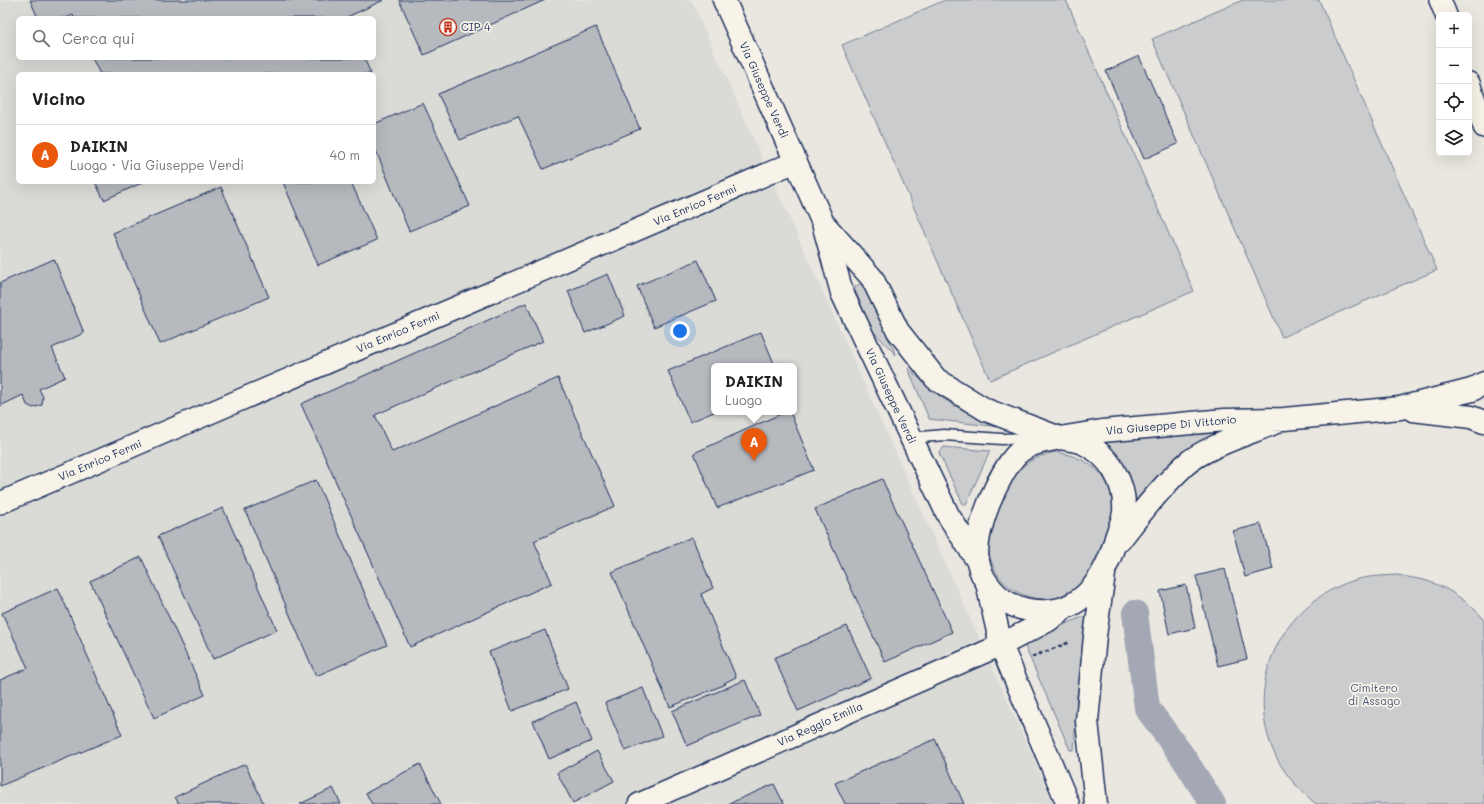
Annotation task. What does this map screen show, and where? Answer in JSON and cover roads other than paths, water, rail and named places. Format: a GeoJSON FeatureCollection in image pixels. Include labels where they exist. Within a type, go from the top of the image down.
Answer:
{"type":"FeatureCollection","features":[{"type":"Feature","properties":{"kind":"main road","name":"Via Giuseppe Verdi"},"geometry":{"type":"LineString","coordinates":[[724,0],[823,223],[842,293],[948,514],[977,560],[987,583]]}},
{"type":"Feature","properties":{"kind":"main road","name":"Via Giuseppe Verdi"},"geometry":{"type":"LineString","coordinates":[[823,223],[872,278],[898,332],[936,379],[986,410],[1060,438]]}},
{"type":"Feature","properties":{"kind":"main road","name":"Via Giuseppe Di Vittorio"},"geometry":{"type":"LineString","coordinates":[[977,560],[979,536],[985,514],[1001,477],[1018,453],[1028,446],[1039,442],[1102,431],[1226,420],[1284,419],[1400,408],[1472,390],[1484,383]]}},
{"type":"Feature","properties":{"kind":"main road","name":"Via Giuseppe Di Vittorio"},"geometry":{"type":"LineString","coordinates":[[1400,408],[1471,417],[1484,422]]}},
{"type":"Feature","properties":{"kind":"main road","name":"Via Giuseppe Di Vittorio"},"geometry":{"type":"LineString","coordinates":[[1114,547],[1162,489],[1185,465],[1211,449],[1284,419]]}},
{"type":"Feature","properties":{"kind":"main road"},"geometry":{"type":"LineString","coordinates":[[1001,644],[1047,622],[1092,590],[1105,568],[1114,547],[1124,512],[1124,507],[1118,480],[1112,467],[1095,449],[1075,440],[1060,438]]}},
{"type":"Feature","properties":{"kind":"main road"},"geometry":{"type":"LineString","coordinates":[[1096,804],[1087,721],[1095,636],[1105,568]]}},
{"type":"Feature","properties":{"kind":"main road"},"geometry":{"type":"LineString","coordinates":[[987,583],[995,593],[1007,602],[1021,609],[1039,612],[1054,611],[1067,607]]}},
{"type":"Feature","properties":{"kind":"main road"},"geometry":{"type":"LineString","coordinates":[[987,583],[1001,644],[1068,804]]}},
{"type":"Feature","properties":{"kind":"street"},"geometry":{"type":"LineString","coordinates":[[1440,0],[1445,12]]}},
{"type":"Feature","properties":{"kind":"street"},"geometry":{"type":"LineString","coordinates":[[1469,84],[1484,127]]}},
{"type":"Feature","properties":{"kind":"street","name":"Via Enrico Fermi"},"geometry":{"type":"LineString","coordinates":[[0,502],[795,162]]}},
{"type":"Feature","properties":{"kind":"street","name":"Via Reggio Emilia"},"geometry":{"type":"LineString","coordinates":[[638,804],[1001,644]]}},
{"type":"Feature","properties":{"kind":"lane"},"geometry":{"type":"LineString","coordinates":[[911,438],[944,435],[1002,439],[1060,438]]}},
{"type":"Feature","properties":{"kind":"waterway"},"geometry":{"type":"LineString","coordinates":[[1135,613],[1147,708],[1183,757],[1213,804]]}},
{"type":"Feature","properties":{"kind":"place","name":"CIP 4"},"geometry":{"type":"Point","coordinates":[448,27]}},
{"type":"Feature","properties":{"kind":"place","name":"DAIKIN"},"geometry":{"type":"Point","coordinates":[754,461]}},
{"type":"Feature","properties":{"kind":"park label","name":"Cimitero di Assago"},"geometry":{"type":"Point","coordinates":[1374,694]}}]}
